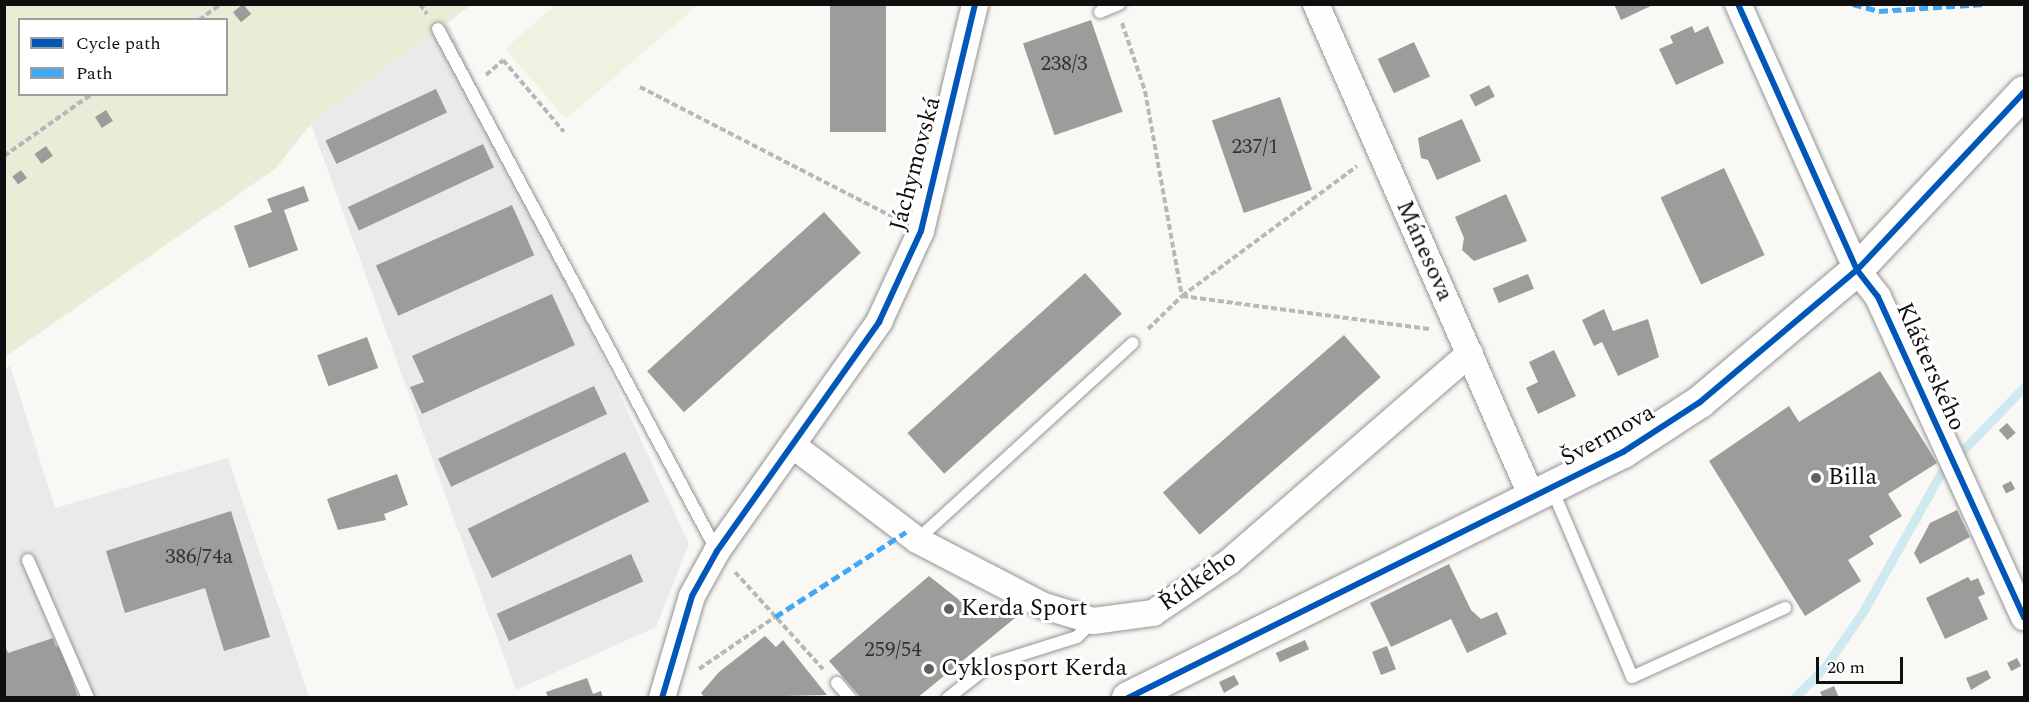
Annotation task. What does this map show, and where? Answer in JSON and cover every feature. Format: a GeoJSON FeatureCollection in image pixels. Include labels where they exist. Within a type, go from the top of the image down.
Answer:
{"type":"FeatureCollection","features":[{"type":"Feature","properties":{"kind":"street","name":"Jáchymovská"},"geometry":{"type":"LineString","coordinates":[[662,696],[692,596],[717,551],[795,447],[879,322],[921,231],[975,4]]}},
{"type":"Feature","properties":{"kind":"street","name":"Mánesova"},"geometry":{"type":"LineString","coordinates":[[1316,4],[1465,343],[1542,492]]}},
{"type":"Feature","properties":{"kind":"street","name":"Klášterského"},"geometry":{"type":"LineString","coordinates":[[1738,4],[1857,270],[1878,297],[2025,617]]}},
{"type":"Feature","properties":{"kind":"street","name":"Švermova"},"geometry":{"type":"LineString","coordinates":[[1128,698],[1171,681],[1623,452],[1700,402],[1857,270],[2025,92]]}},
{"type":"Feature","properties":{"kind":"street","name":"Řídkého"},"geometry":{"type":"LineString","coordinates":[[795,447],[917,540],[1044,606],[1092,621],[1153,613],[1229,562],[1465,343]]}},
{"type":"Feature","properties":{"kind":"lane"},"geometry":{"type":"LineString","coordinates":[[1100,12],[1118,5]]}},
{"type":"Feature","properties":{"kind":"lane"},"geometry":{"type":"LineString","coordinates":[[438,29],[717,551]]}},
{"type":"Feature","properties":{"kind":"lane"},"geometry":{"type":"LineString","coordinates":[[917,540],[1133,343]]}},
{"type":"Feature","properties":{"kind":"lane"},"geometry":{"type":"LineString","coordinates":[[1542,492],[1632,677],[1785,608]]}},
{"type":"Feature","properties":{"kind":"lane"},"geometry":{"type":"LineString","coordinates":[[28,560],[88,698]]}},
{"type":"Feature","properties":{"kind":"lane"},"geometry":{"type":"LineString","coordinates":[[948,698],[990,664],[1077,637],[1092,621]]}},
{"type":"Feature","properties":{"kind":"lane"},"geometry":{"type":"LineString","coordinates":[[837,683],[850,698]]}},
{"type":"Feature","properties":{"kind":"path"},"geometry":{"type":"LineString","coordinates":[[202,18],[220,4]]}},
{"type":"Feature","properties":{"kind":"path"},"geometry":{"type":"LineString","coordinates":[[1118,5],[1145,91],[1182,296]]}},
{"type":"Feature","properties":{"kind":"path"},"geometry":{"type":"LineString","coordinates":[[470,89],[503,60],[564,132]]}},
{"type":"Feature","properties":{"kind":"path"},"geometry":{"type":"LineString","coordinates":[[640,87],[921,231]]}},
{"type":"Feature","properties":{"kind":"path"},"geometry":{"type":"LineString","coordinates":[[4,156],[89,96]]}},
{"type":"Feature","properties":{"kind":"path"},"geometry":{"type":"LineString","coordinates":[[1133,343],[1182,296],[1379,149]]}},
{"type":"Feature","properties":{"kind":"path"},"geometry":{"type":"LineString","coordinates":[[1182,296],[1465,343]]}},
{"type":"Feature","properties":{"kind":"path"},"geometry":{"type":"LineString","coordinates":[[739,576],[817,664]]}},
{"type":"Feature","properties":{"kind":"path"},"geometry":{"type":"LineString","coordinates":[[662,696],[775,616]]}},
{"type":"Feature","properties":{"kind":"shaded area"},"geometry":{"type":"Polygon","coordinates":[[[448,22],[689,544],[656,627],[516,690],[311,124],[448,22]]]}},
{"type":"Feature","properties":{"kind":"shaded area"},"geometry":{"type":"Polygon","coordinates":[[[10,365],[55,508],[228,458],[309,697],[5,697],[4,370],[10,365]]]}},
{"type":"Feature","properties":{"kind":"green space"},"geometry":{"type":"Polygon","coordinates":[[[556,4],[698,5],[566,119],[505,49],[556,4]]]}},
{"type":"Feature","properties":{"kind":"green space"},"geometry":{"type":"Polygon","coordinates":[[[5,5],[471,5],[311,124],[275,169],[5,357],[5,5]]]}},
{"type":"Feature","properties":{"kind":"building"},"geometry":{"type":"Polygon","coordinates":[[[243,4],[251,14],[241,22],[233,12],[243,4]]]}},
{"type":"Feature","properties":{"kind":"building"},"geometry":{"type":"Polygon","coordinates":[[[830,4],[886,4],[886,132],[830,132],[830,4]]]}},
{"type":"Feature","properties":{"kind":"building"},"geometry":{"type":"Polygon","coordinates":[[[1614,4],[1655,4],[1621,20],[1614,4]]]}},
{"type":"Feature","properties":{"kind":"building"},"geometry":{"type":"Polygon","coordinates":[[[1091,20],[1123,112],[1055,135],[1023,43],[1091,20]]]}},
{"type":"Feature","properties":{"kind":"building"},"geometry":{"type":"Polygon","coordinates":[[[1692,26],[1695,33],[1708,26],[1724,63],[1676,85],[1659,49],[1673,43],[1670,36],[1692,26]]]}},
{"type":"Feature","properties":{"kind":"building"},"geometry":{"type":"Polygon","coordinates":[[[1414,42],[1430,76],[1394,93],[1378,59],[1414,42]]]}},
{"type":"Feature","properties":{"kind":"building"},"geometry":{"type":"Polygon","coordinates":[[[1489,85],[1495,97],[1475,107],[1469,95],[1489,85]]]}},
{"type":"Feature","properties":{"kind":"building"},"geometry":{"type":"Polygon","coordinates":[[[436,89],[447,113],[336,164],[325,141],[436,89]]]}},
{"type":"Feature","properties":{"kind":"building"},"geometry":{"type":"Polygon","coordinates":[[[1280,97],[1312,190],[1244,213],[1212,120],[1280,97]]]}},
{"type":"Feature","properties":{"kind":"building"},"geometry":{"type":"Polygon","coordinates":[[[106,110],[113,121],[102,128],[95,117],[106,110]]]}},
{"type":"Feature","properties":{"kind":"building"},"geometry":{"type":"Polygon","coordinates":[[[1462,119],[1481,161],[1437,180],[1428,160],[1421,158],[1418,138],[1462,119]]]}},
{"type":"Feature","properties":{"kind":"building"},"geometry":{"type":"Polygon","coordinates":[[[483,144],[494,168],[359,231],[348,207],[483,144]]]}},
{"type":"Feature","properties":{"kind":"building"},"geometry":{"type":"Polygon","coordinates":[[[46,146],[53,156],[41,164],[35,154],[46,146]]]}},
{"type":"Feature","properties":{"kind":"building"},"geometry":{"type":"Polygon","coordinates":[[[1724,168],[1765,255],[1701,285],[1661,198],[1724,168]]]}},
{"type":"Feature","properties":{"kind":"building"},"geometry":{"type":"Polygon","coordinates":[[[21,170],[27,178],[18,185],[12,177],[21,170]]]}},
{"type":"Feature","properties":{"kind":"building"},"geometry":{"type":"Polygon","coordinates":[[[304,186],[309,201],[284,210],[298,250],[249,268],[234,226],[272,212],[267,199],[304,186]]]}},
{"type":"Feature","properties":{"kind":"building"},"geometry":{"type":"Polygon","coordinates":[[[1506,194],[1527,241],[1474,261],[1462,250],[1464,238],[1455,217],[1506,194]]]}},
{"type":"Feature","properties":{"kind":"building"},"geometry":{"type":"Polygon","coordinates":[[[512,205],[534,255],[398,316],[376,266],[512,205]]]}},
{"type":"Feature","properties":{"kind":"building"},"geometry":{"type":"Polygon","coordinates":[[[824,212],[861,253],[684,412],[647,371],[824,212]]]}},
{"type":"Feature","properties":{"kind":"building"},"geometry":{"type":"Polygon","coordinates":[[[1085,273],[1122,314],[944,474],[907,433],[1085,273]]]}},
{"type":"Feature","properties":{"kind":"building"},"geometry":{"type":"Polygon","coordinates":[[[1528,274],[1534,289],[1499,303],[1493,288],[1528,274]]]}},
{"type":"Feature","properties":{"kind":"building"},"geometry":{"type":"Polygon","coordinates":[[[552,294],[575,345],[422,414],[410,387],[424,382],[412,356],[552,294]]]}},
{"type":"Feature","properties":{"kind":"building"},"geometry":{"type":"Polygon","coordinates":[[[1604,309],[1613,331],[1648,319],[1659,357],[1618,376],[1602,342],[1594,346],[1582,320],[1604,309]]]}},
{"type":"Feature","properties":{"kind":"building"},"geometry":{"type":"Polygon","coordinates":[[[1344,335],[1381,377],[1200,535],[1163,492],[1344,335]]]}},
{"type":"Feature","properties":{"kind":"building"},"geometry":{"type":"Polygon","coordinates":[[[367,337],[378,368],[328,386],[317,355],[367,337]]]}},
{"type":"Feature","properties":{"kind":"building"},"geometry":{"type":"Polygon","coordinates":[[[1554,350],[1576,396],[1538,414],[1526,388],[1538,382],[1529,362],[1554,350]]]}},
{"type":"Feature","properties":{"kind":"building","name":"Billa"},"geometry":{"type":"Polygon","coordinates":[[[1880,371],[1937,463],[1888,494],[1902,516],[1869,536],[1874,544],[1848,560],[1861,581],[1805,616],[1709,461],[1789,406],[1799,422],[1880,371]]]}},
{"type":"Feature","properties":{"kind":"building"},"geometry":{"type":"Polygon","coordinates":[[[594,386],[607,414],[451,487],[438,459],[594,386]]]}},
{"type":"Feature","properties":{"kind":"building"},"geometry":{"type":"Polygon","coordinates":[[[2007,423],[2016,433],[2008,440],[1999,430],[2007,423]]]}},
{"type":"Feature","properties":{"kind":"building"},"geometry":{"type":"Polygon","coordinates":[[[625,452],[649,501],[492,578],[468,529],[625,452]]]}},
{"type":"Feature","properties":{"kind":"building"},"geometry":{"type":"Polygon","coordinates":[[[397,474],[408,505],[384,514],[386,520],[338,530],[327,499],[397,474]]]}},
{"type":"Feature","properties":{"kind":"building"},"geometry":{"type":"Polygon","coordinates":[[[2011,481],[2015,489],[2006,494],[2002,486],[2011,481]]]}},
{"type":"Feature","properties":{"kind":"building"},"geometry":{"type":"Polygon","coordinates":[[[1957,510],[1970,537],[1920,564],[1914,553],[1930,523],[1957,510]]]}},
{"type":"Feature","properties":{"kind":"building"},"geometry":{"type":"Polygon","coordinates":[[[231,511],[270,637],[224,651],[205,588],[125,613],[106,551],[231,511]]]}},
{"type":"Feature","properties":{"kind":"building"},"geometry":{"type":"Polygon","coordinates":[[[631,554],[643,581],[509,641],[497,614],[631,554]]]}},
{"type":"Feature","properties":{"kind":"building"},"geometry":{"type":"Polygon","coordinates":[[[1449,564],[1471,610],[1481,619],[1497,612],[1507,634],[1467,653],[1451,619],[1391,647],[1370,603],[1449,564]]]}},
{"type":"Feature","properties":{"kind":"building"},"geometry":{"type":"Polygon","coordinates":[[[929,576],[981,617],[992,607],[1015,618],[917,698],[861,698],[829,661],[929,576]]]}},
{"type":"Feature","properties":{"kind":"building"},"geometry":{"type":"Polygon","coordinates":[[[1968,577],[1971,581],[1978,578],[1985,594],[1978,597],[1988,619],[1945,639],[1926,598],[1968,577]]]}},
{"type":"Feature","properties":{"kind":"building"},"geometry":{"type":"Polygon","coordinates":[[[765,636],[776,647],[783,640],[827,695],[705,698],[701,693],[719,672],[765,636]]]}},
{"type":"Feature","properties":{"kind":"building"},"geometry":{"type":"Polygon","coordinates":[[[53,638],[56,647],[61,645],[78,698],[4,698],[4,643],[8,653],[53,638]]]}},
{"type":"Feature","properties":{"kind":"building"},"geometry":{"type":"Polygon","coordinates":[[[1305,640],[1309,649],[1280,662],[1276,653],[1305,640]]]}},
{"type":"Feature","properties":{"kind":"building"},"geometry":{"type":"Polygon","coordinates":[[[1387,646],[1396,669],[1381,675],[1372,652],[1387,646]]]}},
{"type":"Feature","properties":{"kind":"building"},"geometry":{"type":"Polygon","coordinates":[[[2017,658],[2021,666],[2011,671],[2007,663],[2017,658]]]}},
{"type":"Feature","properties":{"kind":"building"},"geometry":{"type":"Polygon","coordinates":[[[1987,670],[1991,678],[1971,690],[1966,678],[1987,670]]]}},
{"type":"Feature","properties":{"kind":"building"},"geometry":{"type":"Polygon","coordinates":[[[1234,675],[1239,684],[1224,693],[1219,682],[1234,675]]]}},
{"type":"Feature","properties":{"kind":"building"},"geometry":{"type":"Polygon","coordinates":[[[587,678],[593,694],[601,691],[603,698],[548,698],[546,692],[587,678]]]}},
{"type":"Feature","properties":{"kind":"building"},"geometry":{"type":"Polygon","coordinates":[[[1834,686],[1839,698],[1823,698],[1820,692],[1834,686]]]}},
{"type":"Feature","properties":{"kind":"waterway"},"geometry":{"type":"LineString","coordinates":[[1794,698],[1825,667],[1864,610],[1941,473],[2024,387]]}},
{"type":"Feature","properties":{"kind":"marked path"},"geometry":{"type":"LineString","coordinates":[[1853,4],[1879,11],[1984,4]]}},
{"type":"Feature","properties":{"kind":"marked path"},"geometry":{"type":"LineString","coordinates":[[775,617],[906,532]]}},
{"type":"Feature","properties":{"kind":"cycle path"},"geometry":{"type":"LineString","coordinates":[[662,698],[692,596],[717,551],[879,322],[921,231],[975,4]]}},
{"type":"Feature","properties":{"kind":"cycle path"},"geometry":{"type":"LineString","coordinates":[[1738,4],[1857,270],[1878,297],[2024,617]]}},
{"type":"Feature","properties":{"kind":"cycle path"},"geometry":{"type":"LineString","coordinates":[[1128,698],[1623,452],[1700,402],[1857,270],[2024,92]]}},
{"type":"Feature","properties":{"kind":"place","name":"Billa"},"geometry":{"type":"Point","coordinates":[1816,478]}},
{"type":"Feature","properties":{"kind":"place","name":"Kerda Sport"},"geometry":{"type":"Point","coordinates":[949,609]}},
{"type":"Feature","properties":{"kind":"place","name":"Cyklosport Kerda"},"geometry":{"type":"Point","coordinates":[929,669]}}]}
